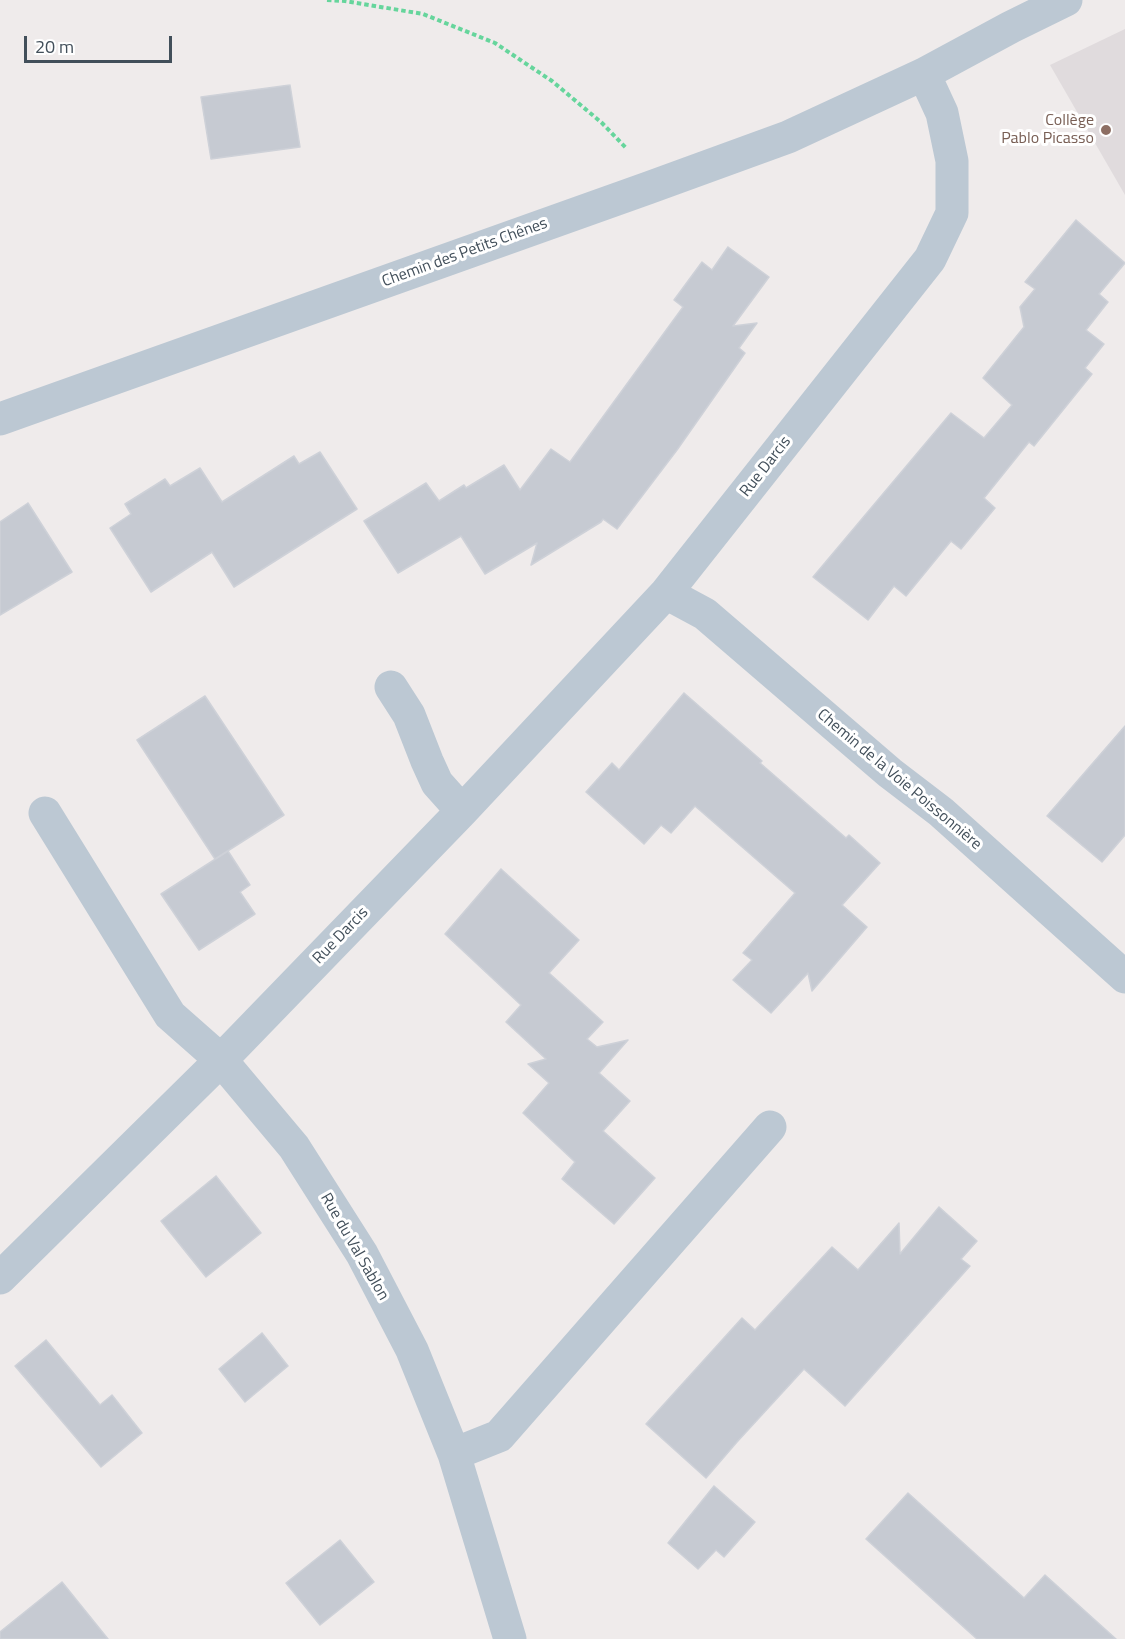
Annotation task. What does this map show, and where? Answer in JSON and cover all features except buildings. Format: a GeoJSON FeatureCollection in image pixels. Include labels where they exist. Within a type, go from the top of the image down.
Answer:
{"type":"FeatureCollection","features":[{"type":"Feature","properties":{"kind":"street","name":"Chemin des Petits Chênes"},"geometry":{"type":"LineString","coordinates":[[0,419],[777,141],[924,74],[1066,0]]}},
{"type":"Feature","properties":{"kind":"street","name":"Rue Darcis"},"geometry":{"type":"LineString","coordinates":[[0,1278],[220,1060],[462,811],[666,593],[930,259],[952,213],[952,160],[942,113],[924,74]]}},
{"type":"Feature","properties":{"kind":"street","name":"Chemin de la Voie Poissonnière"},"geometry":{"type":"LineString","coordinates":[[666,593],[705,614],[890,773],[941,813],[1125,977]]}},
{"type":"Feature","properties":{"kind":"street"},"geometry":{"type":"LineString","coordinates":[[391,687],[409,715],[437,783],[462,811]]}},
{"type":"Feature","properties":{"kind":"street"},"geometry":{"type":"LineString","coordinates":[[45,813],[171,1015],[220,1060]]}},
{"type":"Feature","properties":{"kind":"street","name":"Rue du Val Sablon"},"geometry":{"type":"LineString","coordinates":[[220,1060],[294,1147],[362,1254],[412,1350],[454,1454],[510,1639]]}},
{"type":"Feature","properties":{"kind":"street"},"geometry":{"type":"LineString","coordinates":[[454,1454],[499,1436],[770,1127]]}},
{"type":"Feature","properties":{"kind":"path"},"geometry":{"type":"LineString","coordinates":[[327,0],[423,14],[495,43],[552,81],[602,123],[633,156]]}},
{"type":"Feature","properties":{"kind":"shaded area","name":"Collège Pablo Picasso"},"geometry":{"type":"Polygon","coordinates":[[[1125,29],[1125,195],[1050,65],[1125,29]]]}},
{"type":"Feature","properties":{"kind":"place","name":"Collège Pablo Picasso"},"geometry":{"type":"Point","coordinates":[1106,130]}}]}
